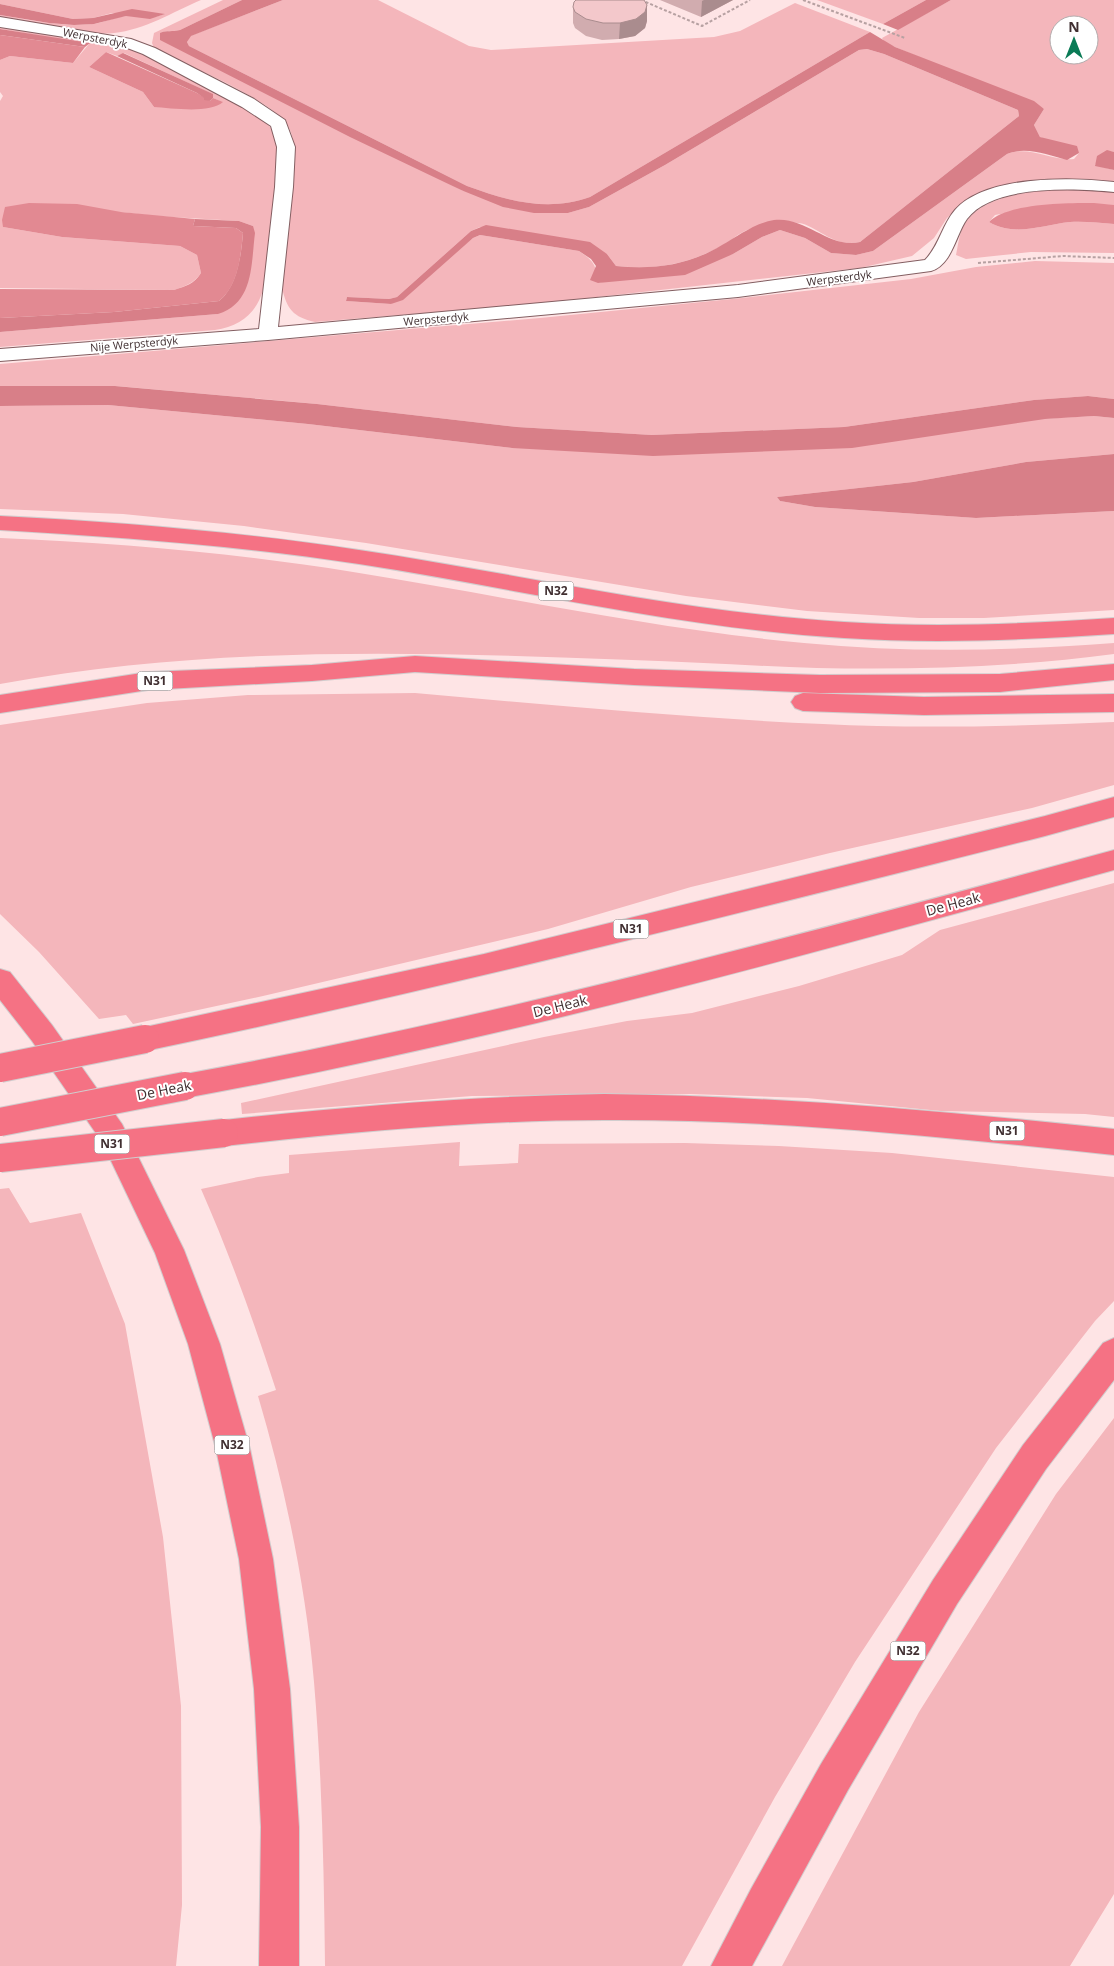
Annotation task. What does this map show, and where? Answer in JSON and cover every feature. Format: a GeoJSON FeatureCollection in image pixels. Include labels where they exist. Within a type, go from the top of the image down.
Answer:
{"type":"FeatureCollection","features":[{"type":"Feature","properties":{"kind":"highway","name":"N32"},"geometry":{"type":"LineString","coordinates":[[0,523],[117,529],[238,540],[359,557],[580,595],[743,620],[806,627],[922,634],[988,634],[1114,626]]}},
{"type":"Feature","properties":{"kind":"highway","name":"N31"},"geometry":{"type":"LineString","coordinates":[[0,704],[148,681],[312,673],[415,664],[724,681],[820,684],[1000,683],[1114,672]]}},
{"type":"Feature","properties":{"kind":"highway","name":"N31"},"geometry":{"type":"LineString","coordinates":[[312,673],[414,682],[822,703],[924,706],[1114,703]]}},
{"type":"Feature","properties":{"kind":"highway","name":"N31"},"geometry":{"type":"LineString","coordinates":[[0,1068],[276,1013],[405,984],[1114,807]]}},
{"type":"Feature","properties":{"kind":"highway","name":"De Heak"},"geometry":{"type":"LineString","coordinates":[[0,1122],[362,1053],[532,1013],[862,930],[1114,860]]}},
{"type":"Feature","properties":{"kind":"highway","name":"N32"},"geometry":{"type":"LineString","coordinates":[[0,980],[42,1034],[112,1133],[169,1250],[204,1344],[233,1449],[256,1559],[271,1680],[280,1827],[279,1966]]}},
{"type":"Feature","properties":{"kind":"highway","name":"N31"},"geometry":{"type":"LineString","coordinates":[[0,1158],[323,1122],[493,1110],[605,1107],[771,1111],[880,1118],[1114,1142]]}},
{"type":"Feature","properties":{"kind":"highway","name":"N32"},"geometry":{"type":"LineString","coordinates":[[731,1966],[808,1821],[886,1687],[1025,1470],[1114,1354]]}},
{"type":"Feature","properties":{"kind":"lane","name":"Werpsterdyk"},"geometry":{"type":"LineString","coordinates":[[0,22],[125,42],[149,51],[248,102],[279,124],[286,147],[284,186],[268,334],[729,292],[931,266]]}},
{"type":"Feature","properties":{"kind":"lane"},"geometry":{"type":"LineString","coordinates":[[931,266],[942,251],[956,221],[965,211],[997,194],[1017,188],[1042,185],[1073,184],[1114,187]]}},
{"type":"Feature","properties":{"kind":"lane","name":"Nije Werpsterdyk"},"geometry":{"type":"LineString","coordinates":[[0,355],[268,334]]}},
{"type":"Feature","properties":{"kind":"path"},"geometry":{"type":"LineString","coordinates":[[641,0],[702,26],[750,0]]}},
{"type":"Feature","properties":{"kind":"path"},"geometry":{"type":"LineString","coordinates":[[803,0],[905,38]]}},
{"type":"Feature","properties":{"kind":"path"},"geometry":{"type":"LineString","coordinates":[[931,266],[1063,256],[1114,258]]}},
{"type":"Feature","properties":{"kind":"shaded area"},"geometry":{"type":"Polygon","coordinates":[[[0,0],[201,0],[136,28],[103,34],[77,32],[0,19],[0,15],[80,25],[126,16],[149,17],[164,14],[112,13],[93,18],[73,19],[0,4],[0,0]]]}},
{"type":"Feature","properties":{"kind":"shaded area"},"geometry":{"type":"Polygon","coordinates":[[[223,0],[242,0],[180,30],[161,33],[461,190],[568,213],[589,207],[665,165],[859,50],[867,49],[884,54],[1018,110],[1019,116],[860,242],[840,242],[800,223],[771,225],[746,230],[720,247],[682,262],[670,265],[630,267],[616,266],[607,254],[480,227],[471,231],[397,297],[389,299],[347,297],[346,301],[391,304],[473,238],[480,235],[579,251],[594,264],[598,283],[733,254],[762,237],[780,230],[805,238],[831,253],[856,255],[873,251],[1007,154],[1024,151],[1057,158],[1074,159],[1079,153],[1040,137],[1034,125],[1044,109],[885,43],[882,38],[951,0],[1114,0],[1114,152],[1107,151],[1095,165],[1114,170],[1114,183],[1085,179],[1062,179],[1008,185],[960,207],[947,218],[934,238],[912,256],[860,268],[534,304],[315,322],[301,318],[292,311],[286,301],[282,288],[295,152],[288,126],[276,113],[262,103],[227,83],[159,51],[154,48],[152,43],[154,33],[223,0]]]}},
{"type":"Feature","properties":{"kind":"shaded area"},"geometry":{"type":"Polygon","coordinates":[[[242,0],[283,0],[191,36],[187,42],[189,46],[467,186],[528,203],[559,204],[590,197],[870,32],[895,47],[1034,101],[1044,109],[1034,125],[1040,137],[1077,146],[1079,153],[1067,160],[1029,151],[1007,154],[873,251],[856,255],[831,253],[805,238],[780,230],[762,237],[733,254],[685,275],[598,283],[590,280],[596,266],[591,259],[579,251],[480,235],[473,238],[403,300],[391,304],[346,301],[347,297],[389,299],[397,297],[471,231],[486,225],[590,242],[607,254],[616,266],[630,267],[658,266],[697,257],[710,252],[753,227],[774,220],[786,220],[797,223],[838,241],[860,242],[1019,116],[1018,110],[884,54],[867,49],[859,50],[665,165],[589,207],[568,213],[534,213],[503,207],[461,190],[350,137],[160,40],[160,33],[180,30],[242,0]]]}},
{"type":"Feature","properties":{"kind":"shaded area"},"geometry":{"type":"Polygon","coordinates":[[[283,0],[378,0],[469,46],[491,50],[714,37],[740,31],[795,3],[870,32],[590,197],[559,204],[543,204],[513,200],[467,186],[189,46],[187,42],[190,36],[283,0]]]}},
{"type":"Feature","properties":{"kind":"shaded area"},"geometry":{"type":"Polygon","coordinates":[[[817,0],[926,0],[883,24],[817,0]]]}},
{"type":"Feature","properties":{"kind":"shaded area"},"geometry":{"type":"Polygon","coordinates":[[[926,0],[951,0],[898,30],[883,24],[926,0]]]}},
{"type":"Feature","properties":{"kind":"shaded area"},"geometry":{"type":"Polygon","coordinates":[[[0,4],[73,19],[93,18],[132,9],[165,14],[150,19],[126,16],[94,24],[74,25],[0,15],[0,4]]]}},
{"type":"Feature","properties":{"kind":"shaded area"},"geometry":{"type":"Polygon","coordinates":[[[0,25],[130,49],[150,57],[260,116],[268,124],[276,136],[280,152],[263,290],[256,306],[246,318],[215,330],[0,347],[0,332],[218,314],[253,226],[239,221],[121,212],[3,227],[62,237],[180,246],[197,255],[201,273],[189,284],[174,290],[0,288],[0,101],[3,96],[0,92],[0,60],[10,56],[73,63],[89,44],[0,29],[0,25]],[[106,52],[89,67],[143,92],[154,107],[222,102],[213,98],[212,94],[124,53],[117,56],[106,52]]]}},
{"type":"Feature","properties":{"kind":"shaded area"},"geometry":{"type":"Polygon","coordinates":[[[0,29],[90,43],[85,47],[0,35],[0,29]]]}},
{"type":"Feature","properties":{"kind":"shaded area"},"geometry":{"type":"Polygon","coordinates":[[[0,35],[85,47],[73,63],[10,56],[0,60],[0,35]]]}},
{"type":"Feature","properties":{"kind":"shaded area"},"geometry":{"type":"Polygon","coordinates":[[[106,52],[197,93],[210,101],[213,98],[223,102],[217,106],[200,109],[154,107],[143,92],[89,67],[106,52]]]}},
{"type":"Feature","properties":{"kind":"shaded area"},"geometry":{"type":"Polygon","coordinates":[[[123,53],[213,94],[213,98],[210,101],[204,100],[197,93],[117,56],[123,53]]]}},
{"type":"Feature","properties":{"kind":"shaded area"},"geometry":{"type":"Polygon","coordinates":[[[1107,150],[1114,152],[1114,170],[1095,166],[1097,156],[1107,150]]]}},
{"type":"Feature","properties":{"kind":"shaded area"},"geometry":{"type":"Polygon","coordinates":[[[1080,188],[1114,192],[1114,205],[1055,204],[995,215],[989,222],[1009,229],[1029,229],[1070,222],[1114,224],[1114,253],[1031,252],[966,259],[956,255],[962,228],[973,214],[985,205],[1016,195],[1080,188]]]}},
{"type":"Feature","properties":{"kind":"shaded area"},"geometry":{"type":"Polygon","coordinates":[[[29,203],[77,204],[121,212],[195,219],[193,226],[236,228],[243,233],[240,260],[234,279],[225,295],[219,301],[114,312],[0,318],[0,289],[174,290],[193,282],[201,273],[197,255],[180,246],[62,237],[3,227],[2,220],[5,207],[29,203]]]}},
{"type":"Feature","properties":{"kind":"shaded area"},"geometry":{"type":"Polygon","coordinates":[[[1094,203],[1114,205],[1114,224],[1070,222],[1029,229],[1009,229],[989,222],[1009,211],[1038,205],[1094,203]]]}},
{"type":"Feature","properties":{"kind":"shaded area"},"geometry":{"type":"Polygon","coordinates":[[[195,219],[239,221],[253,226],[255,233],[248,281],[244,292],[230,309],[218,314],[0,332],[0,318],[114,312],[219,301],[225,295],[234,279],[240,260],[243,233],[236,228],[193,226],[195,219]]]}},
{"type":"Feature","properties":{"kind":"shaded area"},"geometry":{"type":"Polygon","coordinates":[[[1035,261],[1114,263],[1114,399],[1088,396],[1034,400],[844,427],[652,435],[517,427],[317,404],[116,386],[0,386],[0,364],[540,318],[742,298],[911,279],[976,267],[1035,261]]]}},
{"type":"Feature","properties":{"kind":"shaded area"},"geometry":{"type":"Polygon","coordinates":[[[0,386],[115,386],[317,404],[517,427],[652,435],[844,427],[1034,400],[1088,396],[1114,399],[1114,418],[1094,416],[1045,419],[852,448],[653,456],[512,448],[308,424],[108,405],[0,406],[0,386]]]}},
{"type":"Feature","properties":{"kind":"shaded area"},"geometry":{"type":"Polygon","coordinates":[[[108,405],[308,424],[512,448],[1094,416],[1114,418],[1114,454],[1026,462],[913,482],[777,497],[780,501],[815,507],[976,518],[1114,511],[1114,610],[984,618],[919,618],[807,611],[686,596],[366,543],[244,526],[123,514],[0,509],[0,406],[108,405]]]}},
{"type":"Feature","properties":{"kind":"shaded area"},"geometry":{"type":"Polygon","coordinates":[[[1114,454],[1114,511],[976,518],[815,507],[780,501],[777,497],[913,482],[1026,462],[1114,454]]]}},
{"type":"Feature","properties":{"kind":"shaded area"},"geometry":{"type":"Polygon","coordinates":[[[0,538],[133,546],[265,559],[410,581],[635,621],[804,643],[921,650],[959,650],[1037,648],[1114,643],[1114,654],[1003,665],[854,669],[473,655],[315,654],[158,663],[79,671],[0,684],[0,538]]]}},
{"type":"Feature","properties":{"kind":"shaded area"},"geometry":{"type":"Polygon","coordinates":[[[415,693],[670,715],[859,726],[1041,725],[1114,722],[1114,785],[1032,808],[830,853],[691,887],[548,929],[263,996],[133,1024],[126,1015],[99,1019],[39,952],[0,914],[0,725],[147,703],[248,695],[415,693]]]}},
{"type":"Feature","properties":{"kind":"shaded area"},"geometry":{"type":"Polygon","coordinates":[[[1114,883],[1114,1117],[1085,1114],[941,1111],[807,1098],[690,1094],[472,1096],[242,1114],[241,1103],[544,1037],[627,1021],[692,1013],[799,986],[902,955],[940,930],[1114,883]]]}},
{"type":"Feature","properties":{"kind":"shaded area"},"geometry":{"type":"Polygon","coordinates":[[[460,1142],[459,1166],[518,1163],[519,1144],[685,1143],[779,1146],[892,1153],[1114,1177],[1114,1301],[1095,1321],[996,1448],[855,1662],[775,1797],[682,1966],[325,1966],[321,1788],[317,1717],[306,1610],[285,1501],[258,1396],[276,1390],[241,1289],[201,1189],[258,1177],[289,1173],[289,1155],[460,1142]]]}},
{"type":"Feature","properties":{"kind":"shaded area"},"geometry":{"type":"Polygon","coordinates":[[[9,1188],[30,1223],[81,1213],[125,1324],[163,1537],[181,1706],[182,1905],[176,1966],[0,1966],[0,1189],[9,1188]]]}},
{"type":"Feature","properties":{"kind":"shaded area"},"geometry":{"type":"Polygon","coordinates":[[[1114,1418],[1114,1894],[1070,1966],[782,1966],[919,1712],[1056,1494],[1114,1418]]]}},
{"type":"Feature","properties":{"kind":"building"},"geometry":{"type":"Polygon","coordinates":[[[576,0],[644,0],[647,5],[645,12],[636,19],[620,23],[603,23],[586,19],[575,12],[573,7],[576,0]]]}}]}
